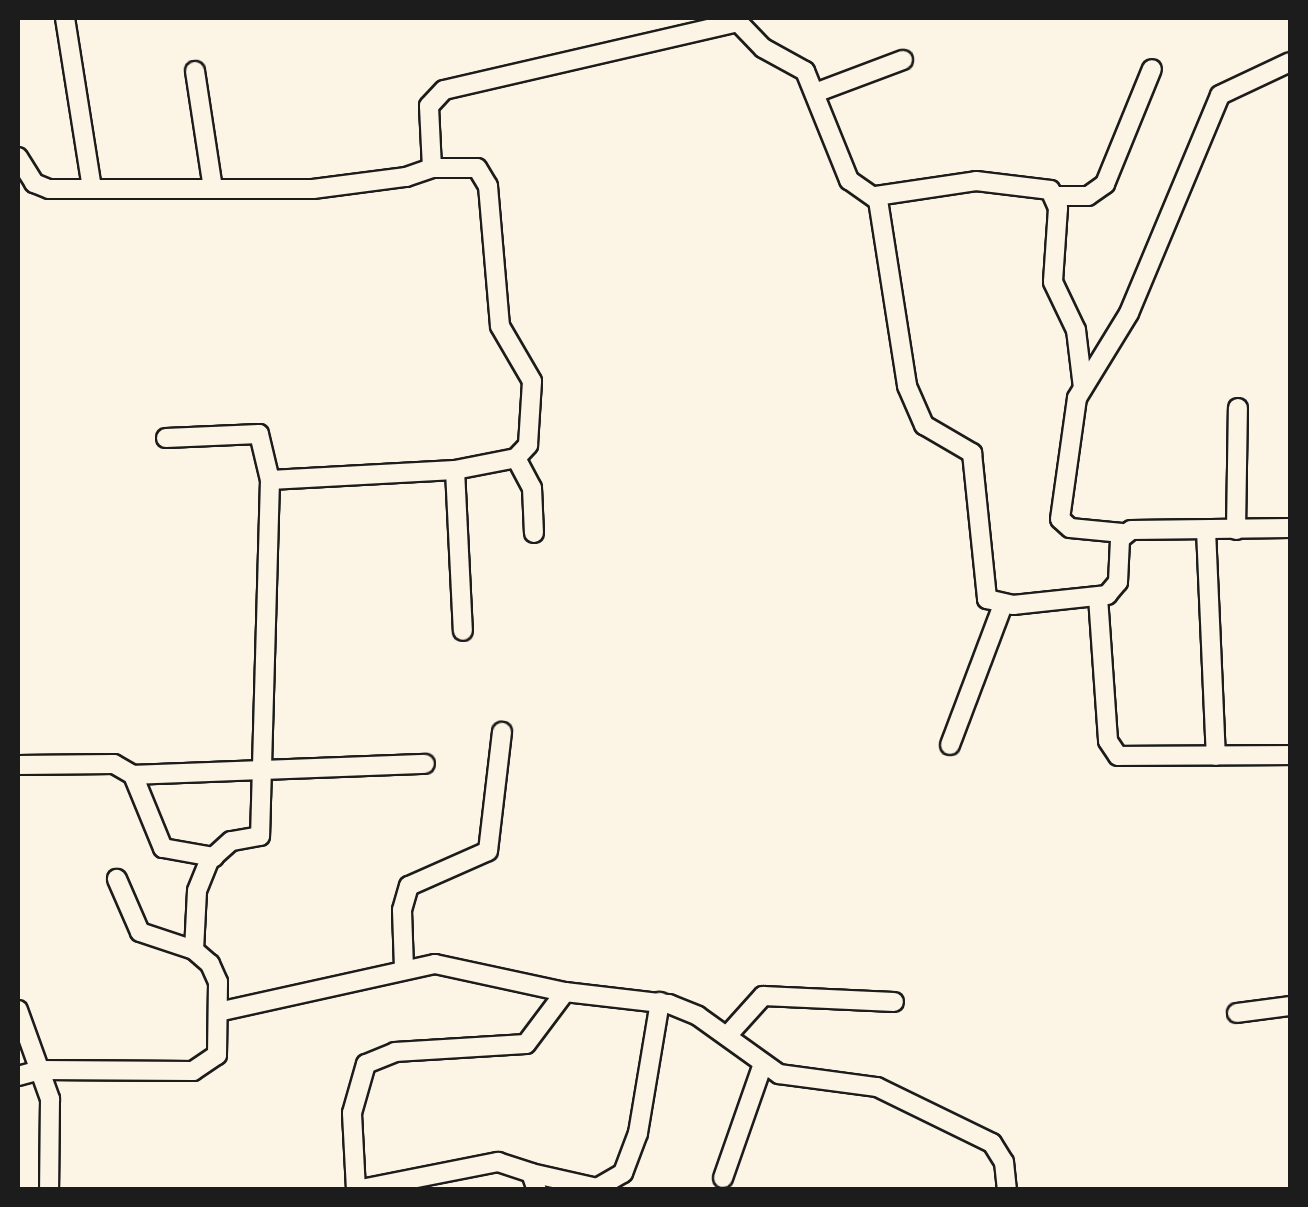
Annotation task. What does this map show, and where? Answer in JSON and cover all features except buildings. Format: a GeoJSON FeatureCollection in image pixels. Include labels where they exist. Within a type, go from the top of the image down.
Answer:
{"type":"FeatureCollection","features":[{"type":"Feature","properties":{"kind":"street"},"geometry":{"type":"LineString","coordinates":[[65,18],[92,188]]}},
{"type":"Feature","properties":{"kind":"street"},"geometry":{"type":"LineString","coordinates":[[432,168],[428,112],[444,90],[745,20],[769,52],[805,71],[867,191],[907,386],[924,425],[972,453],[987,599],[1004,605],[1098,597],[1118,582],[1122,532]]}},
{"type":"Feature","properties":{"kind":"street"},"geometry":{"type":"LineString","coordinates":[[815,92],[903,60]]}},
{"type":"Feature","properties":{"kind":"street"},"geometry":{"type":"LineString","coordinates":[[1290,62],[1220,95],[1152,265],[1083,388],[1069,426],[1060,519],[1070,528],[1122,532],[1290,528]]}},
{"type":"Feature","properties":{"kind":"street"},"geometry":{"type":"LineString","coordinates":[[867,191],[976,181],[1019,182],[1056,196],[1088,196],[1104,184],[1152,69]]}},
{"type":"Feature","properties":{"kind":"street"},"geometry":{"type":"LineString","coordinates":[[196,72],[212,188]]}},
{"type":"Feature","properties":{"kind":"street"},"geometry":{"type":"LineString","coordinates":[[18,156],[34,183],[92,188],[313,188],[432,168],[477,168],[488,186],[500,326],[524,359],[534,398],[528,445],[516,458],[455,470],[270,480]]}},
{"type":"Feature","properties":{"kind":"street"},"geometry":{"type":"LineString","coordinates":[[1056,196],[1053,282],[1076,330],[1083,388]]}},
{"type":"Feature","properties":{"kind":"street"},"geometry":{"type":"LineString","coordinates":[[1236,530],[1238,408]]}},
{"type":"Feature","properties":{"kind":"street"},"geometry":{"type":"LineString","coordinates":[[166,438],[258,434],[270,480],[260,836],[231,842],[214,857],[197,891],[194,950]]}},
{"type":"Feature","properties":{"kind":"street"},"geometry":{"type":"LineString","coordinates":[[516,458],[532,488],[534,533]]}},
{"type":"Feature","properties":{"kind":"street"},"geometry":{"type":"LineString","coordinates":[[455,470],[463,631]]}},
{"type":"Feature","properties":{"kind":"street"},"geometry":{"type":"LineString","coordinates":[[1206,530],[1216,756]]}},
{"type":"Feature","properties":{"kind":"street"},"geometry":{"type":"LineString","coordinates":[[1098,597],[1112,751],[1127,757],[1290,755]]}},
{"type":"Feature","properties":{"kind":"street"},"geometry":{"type":"LineString","coordinates":[[950,744],[1004,605]]}},
{"type":"Feature","properties":{"kind":"street"},"geometry":{"type":"LineString","coordinates":[[404,968],[402,910],[408,886],[488,852],[502,732]]}},
{"type":"Feature","properties":{"kind":"street"},"geometry":{"type":"LineString","coordinates":[[18,765],[114,764],[133,775],[261,774],[425,764]]}},
{"type":"Feature","properties":{"kind":"street"},"geometry":{"type":"LineString","coordinates":[[133,775],[163,848],[214,857]]}},
{"type":"Feature","properties":{"kind":"street"},"geometry":{"type":"LineString","coordinates":[[18,1076],[40,1070],[205,1068],[217,1055],[218,982],[194,950],[140,932],[116,878]]}},
{"type":"Feature","properties":{"kind":"street"},"geometry":{"type":"LineString","coordinates":[[218,1012],[404,968],[458,965],[564,992],[660,1002],[727,1036],[763,1064],[792,1077],[876,1087],[992,1143],[1004,1162],[1007,1190]]}},
{"type":"Feature","properties":{"kind":"street"},"geometry":{"type":"LineString","coordinates":[[564,992],[526,1044],[395,1052],[366,1064],[352,1113],[356,1190],[478,1163],[508,1164],[534,1182],[597,1188],[625,1181],[638,1133],[660,1002]]}},
{"type":"Feature","properties":{"kind":"street"},"geometry":{"type":"LineString","coordinates":[[727,1036],[763,996],[894,1002]]}},
{"type":"Feature","properties":{"kind":"street"},"geometry":{"type":"LineString","coordinates":[[1237,1013],[1290,1006]]}},
{"type":"Feature","properties":{"kind":"street"},"geometry":{"type":"LineString","coordinates":[[18,1010],[40,1070],[53,1131],[48,1190]]}},
{"type":"Feature","properties":{"kind":"street"},"geometry":{"type":"LineString","coordinates":[[723,1178],[763,1064]]}}]}
